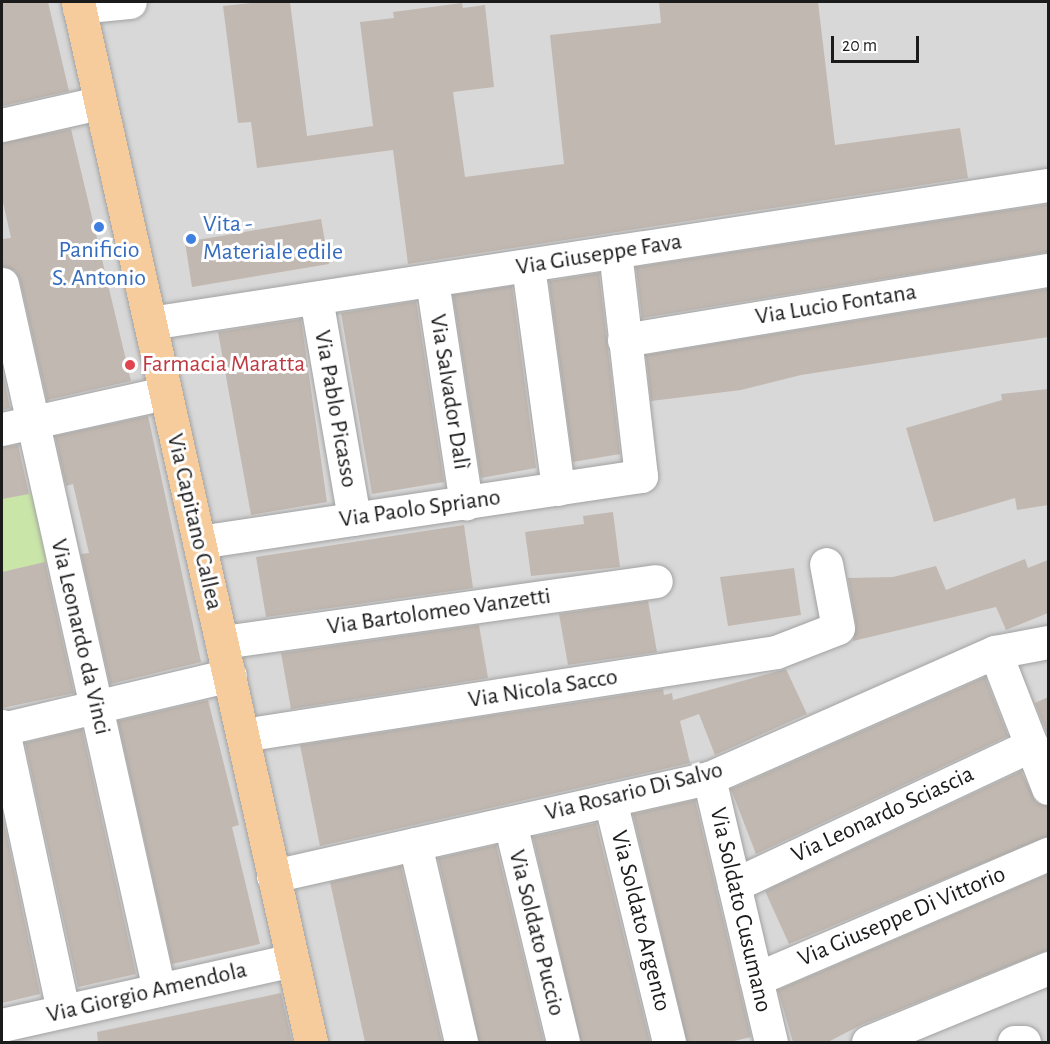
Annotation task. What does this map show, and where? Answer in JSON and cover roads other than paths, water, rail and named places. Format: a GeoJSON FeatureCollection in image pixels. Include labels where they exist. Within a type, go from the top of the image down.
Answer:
{"type":"FeatureCollection","features":[{"type":"Feature","properties":{"kind":"main road","name":"Via Capitano Callea"},"geometry":{"type":"LineString","coordinates":[[79,4],[99,103],[198,542],[223,642],[311,1042]]}},
{"type":"Feature","properties":{"kind":"street"},"geometry":{"type":"LineString","coordinates":[[79,4],[130,2]]}},
{"type":"Feature","properties":{"kind":"street"},"geometry":{"type":"LineString","coordinates":[[2,125],[99,103]]}},
{"type":"Feature","properties":{"kind":"street","name":"Via Giuseppe Fava"},"geometry":{"type":"LineString","coordinates":[[150,323],[1048,185]]}},
{"type":"Feature","properties":{"kind":"street"},"geometry":{"type":"LineString","coordinates":[[615,252],[624,340]]}},
{"type":"Feature","properties":{"kind":"street"},"geometry":{"type":"LineString","coordinates":[[528,266],[558,489]]}},
{"type":"Feature","properties":{"kind":"street","name":"Via Lucio Fontana"},"geometry":{"type":"LineString","coordinates":[[624,340],[1048,270]]}},
{"type":"Feature","properties":{"kind":"street","name":"Via Salvador Dalì"},"geometry":{"type":"LineString","coordinates":[[432,280],[466,502]]}},
{"type":"Feature","properties":{"kind":"street","name":"Via Leonardo da Vinci"},"geometry":{"type":"LineString","coordinates":[[2,284],[17,425],[96,707],[159,990]]}},
{"type":"Feature","properties":{"kind":"street","name":"Via Pablo Picasso"},"geometry":{"type":"LineString","coordinates":[[316,298],[354,519]]}},
{"type":"Feature","properties":{"kind":"street","name":"Via Paolo Spriano"},"geometry":{"type":"LineString","coordinates":[[198,542],[641,476],[624,340]]}},
{"type":"Feature","properties":{"kind":"street"},"geometry":{"type":"LineString","coordinates":[[17,425],[164,393]]}},
{"type":"Feature","properties":{"kind":"street","name":"Via Nicola Sacco"},"geometry":{"type":"LineString","coordinates":[[243,735],[776,652],[838,628],[826,564]]}},
{"type":"Feature","properties":{"kind":"street","name":"Via Bartolomeo Vanzetti"},"geometry":{"type":"LineString","coordinates":[[223,642],[656,581]]}},
{"type":"Feature","properties":{"kind":"street","name":"Via Rosario Di Salvo"},"geometry":{"type":"LineString","coordinates":[[273,876],[709,778],[995,652],[1048,642]]}},
{"type":"Feature","properties":{"kind":"street"},"geometry":{"type":"LineString","coordinates":[[995,652],[1048,788]]}},
{"type":"Feature","properties":{"kind":"street"},"geometry":{"type":"LineString","coordinates":[[63,1011],[2,728],[230,675]]}},
{"type":"Feature","properties":{"kind":"street","name":"Via Leonardo Sciascia"},"geometry":{"type":"LineString","coordinates":[[734,885],[1032,745]]}},
{"type":"Feature","properties":{"kind":"street","name":"Via Soldato Cusumano"},"geometry":{"type":"LineString","coordinates":[[709,778],[771,1042]]}},
{"type":"Feature","properties":{"kind":"street","name":"Via Soldato Argento"},"geometry":{"type":"LineString","coordinates":[[610,800],[669,1042]]}},
{"type":"Feature","properties":{"kind":"street","name":"Via Soldato Puccio"},"geometry":{"type":"LineString","coordinates":[[510,823],[563,1042]]}},
{"type":"Feature","properties":{"kind":"street"},"geometry":{"type":"LineString","coordinates":[[415,844],[460,1042]]}},
{"type":"Feature","properties":{"kind":"street","name":"Via Giuseppe Di Vittorio"},"geometry":{"type":"LineString","coordinates":[[756,980],[1048,854]]}},
{"type":"Feature","properties":{"kind":"street","name":"Via Giorgio Amendola"},"geometry":{"type":"LineString","coordinates":[[2,1025],[292,960]]}},
{"type":"Feature","properties":{"kind":"street"},"geometry":{"type":"LineString","coordinates":[[868,1042],[1048,968]]}},
{"type":"Feature","properties":{"kind":"street"},"geometry":{"type":"LineString","coordinates":[[1014,1042],[1024,1042]]}},
{"type":"Feature","properties":{"kind":"place","name":"Panificio S. Antonio"},"geometry":{"type":"Point","coordinates":[99,227]}},
{"type":"Feature","properties":{"kind":"place","name":"Vita - Materiale edile"},"geometry":{"type":"Point","coordinates":[191,239]}},
{"type":"Feature","properties":{"kind":"place","name":"Farmacia Maratta"},"geometry":{"type":"Point","coordinates":[130,365]}}]}
